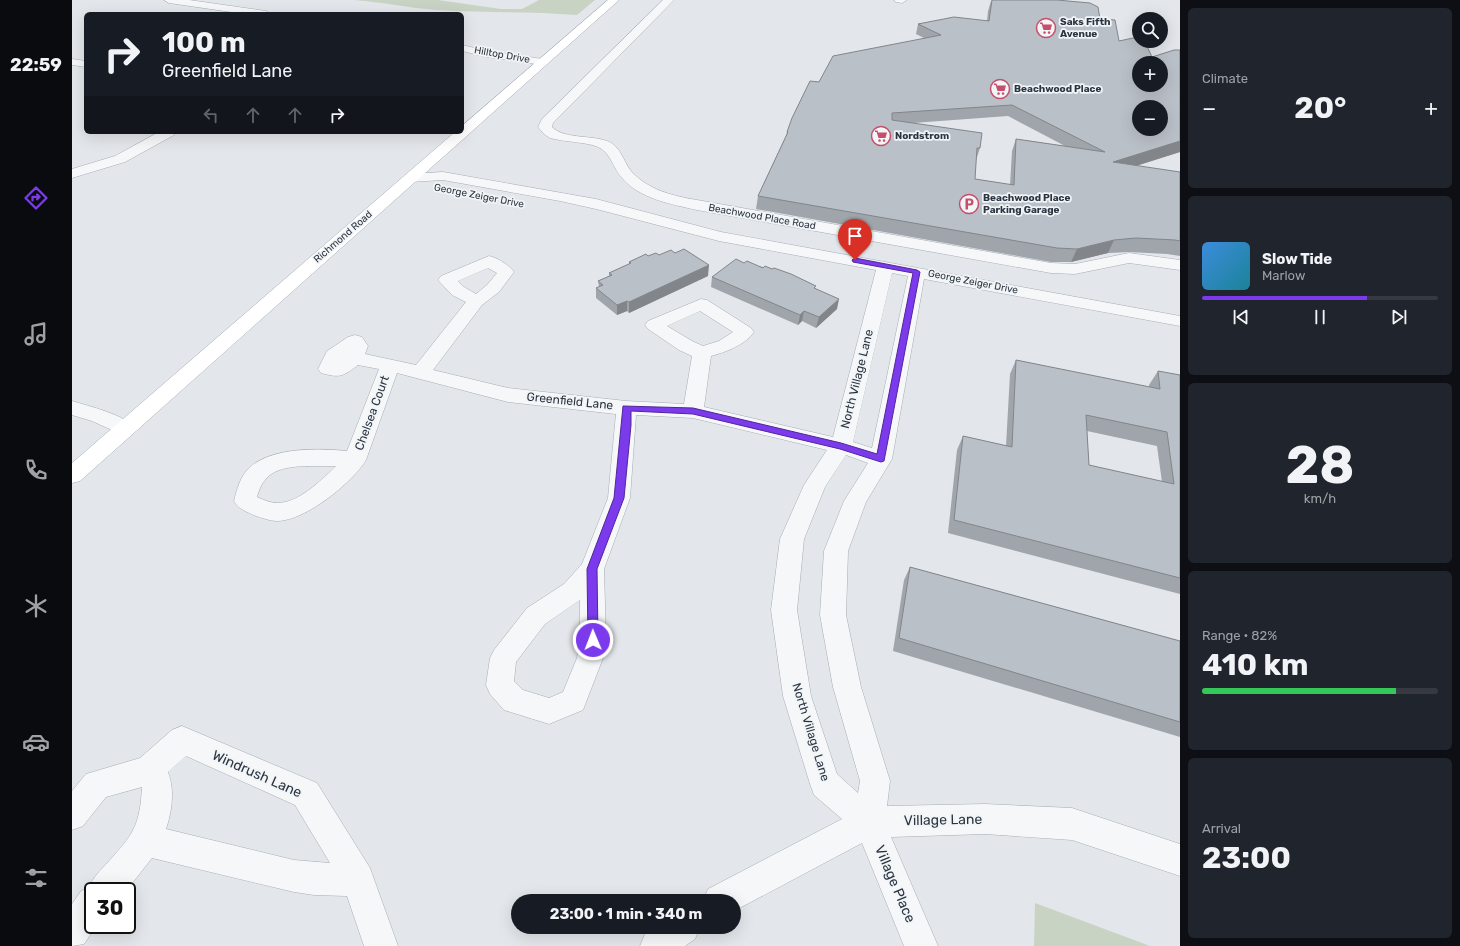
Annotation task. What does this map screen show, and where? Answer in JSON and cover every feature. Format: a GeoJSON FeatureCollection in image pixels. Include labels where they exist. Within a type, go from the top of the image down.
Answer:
{"type":"FeatureCollection","features":[{"type":"Feature","properties":{"kind":"main road","name":"Richmond Road"},"geometry":{"type":"LineString","coordinates":[[464,131],[614,0]]}},
{"type":"Feature","properties":{"kind":"main road","name":"Richmond Road"},"geometry":{"type":"LineString","coordinates":[[72,475],[460,134]]}},
{"type":"Feature","properties":{"kind":"street"},"geometry":{"type":"LineString","coordinates":[[169,0],[252,12]]}},
{"type":"Feature","properties":{"kind":"street","name":"Beachwood Place Road"},"geometry":{"type":"LineString","coordinates":[[669,0],[547,122],[545,127],[548,132],[602,144],[616,154],[622,169],[627,176],[635,182],[650,191],[681,202],[1051,268],[1071,269],[1098,265],[1111,260],[1129,258],[1180,265]]}},
{"type":"Feature","properties":{"kind":"street","name":"Hilltop Drive"},"geometry":{"type":"LineString","coordinates":[[464,48],[487,54],[543,62]]}},
{"type":"Feature","properties":{"kind":"street"},"geometry":{"type":"LineString","coordinates":[[72,62],[84,64]]}},
{"type":"Feature","properties":{"kind":"street"},"geometry":{"type":"LineString","coordinates":[[72,174],[120,158],[165,134]]}},
{"type":"Feature","properties":{"kind":"street","name":"George Zeiger Drive"},"geometry":{"type":"LineString","coordinates":[[410,178],[431,187],[680,233],[720,236],[1180,321]]}},
{"type":"Feature","properties":{"kind":"street"},"geometry":{"type":"LineString","coordinates":[[1098,265],[1112,267],[1141,266],[1180,274]]}},
{"type":"Feature","properties":{"kind":"street","name":"North Village Lane"},"geometry":{"type":"LineString","coordinates":[[869,822],[825,784],[797,696],[784,610],[792,539],[815,485],[841,446],[885,266]]}},
{"type":"Feature","properties":{"kind":"street"},"geometry":{"type":"LineString","coordinates":[[869,822],[874,780],[847,688],[833,615],[836,551],[855,501],[881,459],[917,272]]}},
{"type":"Feature","properties":{"kind":"street"},"geometry":{"type":"LineString","coordinates":[[420,373],[476,301]]}},
{"type":"Feature","properties":{"kind":"street"},"geometry":{"type":"LineString","coordinates":[[693,411],[702,352]]}},
{"type":"Feature","properties":{"kind":"street","name":"Greenfield Lane"},"geometry":{"type":"LineString","coordinates":[[354,358],[390,365],[508,395],[626,408],[693,411],[841,446],[881,459]]}},
{"type":"Feature","properties":{"kind":"street","name":"Chelsea Court"},"geometry":{"type":"LineString","coordinates":[[355,460],[390,365]]}},
{"type":"Feature","properties":{"kind":"street"},"geometry":{"type":"LineString","coordinates":[[72,408],[99,416],[125,429]]}},
{"type":"Feature","properties":{"kind":"street"},"geometry":{"type":"LineString","coordinates":[[592,569],[593,640],[590,658],[573,701],[549,711],[514,701],[500,685],[503,658],[536,616],[573,591],[592,569],[619,498],[626,425],[626,408]]}},
{"type":"Feature","properties":{"kind":"street","name":"Windrush Lane"},"geometry":{"type":"LineString","coordinates":[[72,815],[97,785],[148,771],[182,740],[306,794],[358,880],[381,946]]}},
{"type":"Feature","properties":{"kind":"street"},"geometry":{"type":"LineString","coordinates":[[110,882],[136,855],[145,840],[154,818],[157,782],[148,771]]}},
{"type":"Feature","properties":{"kind":"street","name":"Village Lane"},"geometry":{"type":"LineString","coordinates":[[733,894],[869,822],[985,819],[1072,824],[1180,860]]}},
{"type":"Feature","properties":{"kind":"street","name":"Village Place"},"geometry":{"type":"LineString","coordinates":[[869,822],[920,946]]}},
{"type":"Feature","properties":{"kind":"street"},"geometry":{"type":"LineString","coordinates":[[145,840],[294,876],[314,879],[358,880]]}},
{"type":"Feature","properties":{"kind":"street"},"geometry":{"type":"LineString","coordinates":[[657,946],[673,934]]}},
{"type":"Feature","properties":{"kind":"green space"},"geometry":{"type":"Polygon","coordinates":[[[354,0],[438,0],[501,9],[522,9],[539,0],[595,0],[577,15],[437,10],[354,0]]]}},
{"type":"Feature","properties":{"kind":"green space"},"geometry":{"type":"Polygon","coordinates":[[[1035,903],[1150,946],[1034,946],[1035,903]]]}},
{"type":"Feature","properties":{"kind":"building"},"geometry":{"type":"Polygon","coordinates":[[[992,0],[1057,0],[1090,3],[1098,7],[1100,19],[1115,20],[1119,41],[1132,38],[1132,48],[1148,48],[1152,56],[1132,56],[1132,92],[1168,92],[1168,56],[1155,56],[1174,50],[1180,50],[1180,141],[1113,162],[1180,172],[1180,241],[1136,238],[1114,240],[1077,249],[1057,248],[758,196],[810,81],[819,82],[833,56],[941,35],[918,24],[954,17],[989,21],[992,0]],[[1012,105],[892,113],[892,120],[982,133],[980,148],[977,148],[975,179],[1014,185],[1016,139],[1105,152],[1012,105]]]}},
{"type":"Feature","properties":{"kind":"building"},"geometry":{"type":"Polygon","coordinates":[[[684,249],[709,265],[629,302],[627,301],[617,305],[596,288],[603,285],[598,281],[612,275],[609,273],[646,254],[648,256],[656,253],[659,255],[671,250],[675,253],[684,249]]]}},
{"type":"Feature","properties":{"kind":"building"},"geometry":{"type":"Polygon","coordinates":[[[736,259],[744,263],[747,261],[763,268],[765,266],[791,274],[816,286],[814,288],[839,299],[819,317],[804,311],[800,315],[712,277],[736,259]]]}},
{"type":"Feature","properties":{"kind":"building"},"geometry":{"type":"Polygon","coordinates":[[[1016,360],[1160,389],[1158,371],[1180,375],[1180,578],[954,520],[963,436],[1012,447],[1016,360]],[[1086,415],[1089,465],[1174,484],[1167,432],[1086,415]]]}},
{"type":"Feature","properties":{"kind":"building"},"geometry":{"type":"Polygon","coordinates":[[[910,567],[1180,641],[1180,722],[899,638],[910,567]]]}},
{"type":"Feature","properties":{"kind":"place","name":"Saks Fifth Avenue"},"geometry":{"type":"Point","coordinates":[1046,28]}},
{"type":"Feature","properties":{"kind":"place","name":"Beachwood Place"},"geometry":{"type":"Point","coordinates":[1000,89]}},
{"type":"Feature","properties":{"kind":"place","name":"Nordstrom"},"geometry":{"type":"Point","coordinates":[881,136]}},
{"type":"Feature","properties":{"kind":"place","name":"Beachwood Place Parking Garage"},"geometry":{"type":"Point","coordinates":[969,204]}},
{"type":"Feature","properties":{"kind":"route"},"geometry":{"type":"LineString","coordinates":[[593,640],[592,569],[619,498],[626,425],[626,408],[693,411],[762,426],[841,446],[881,459],[917,272],[855,260]]}}]}
